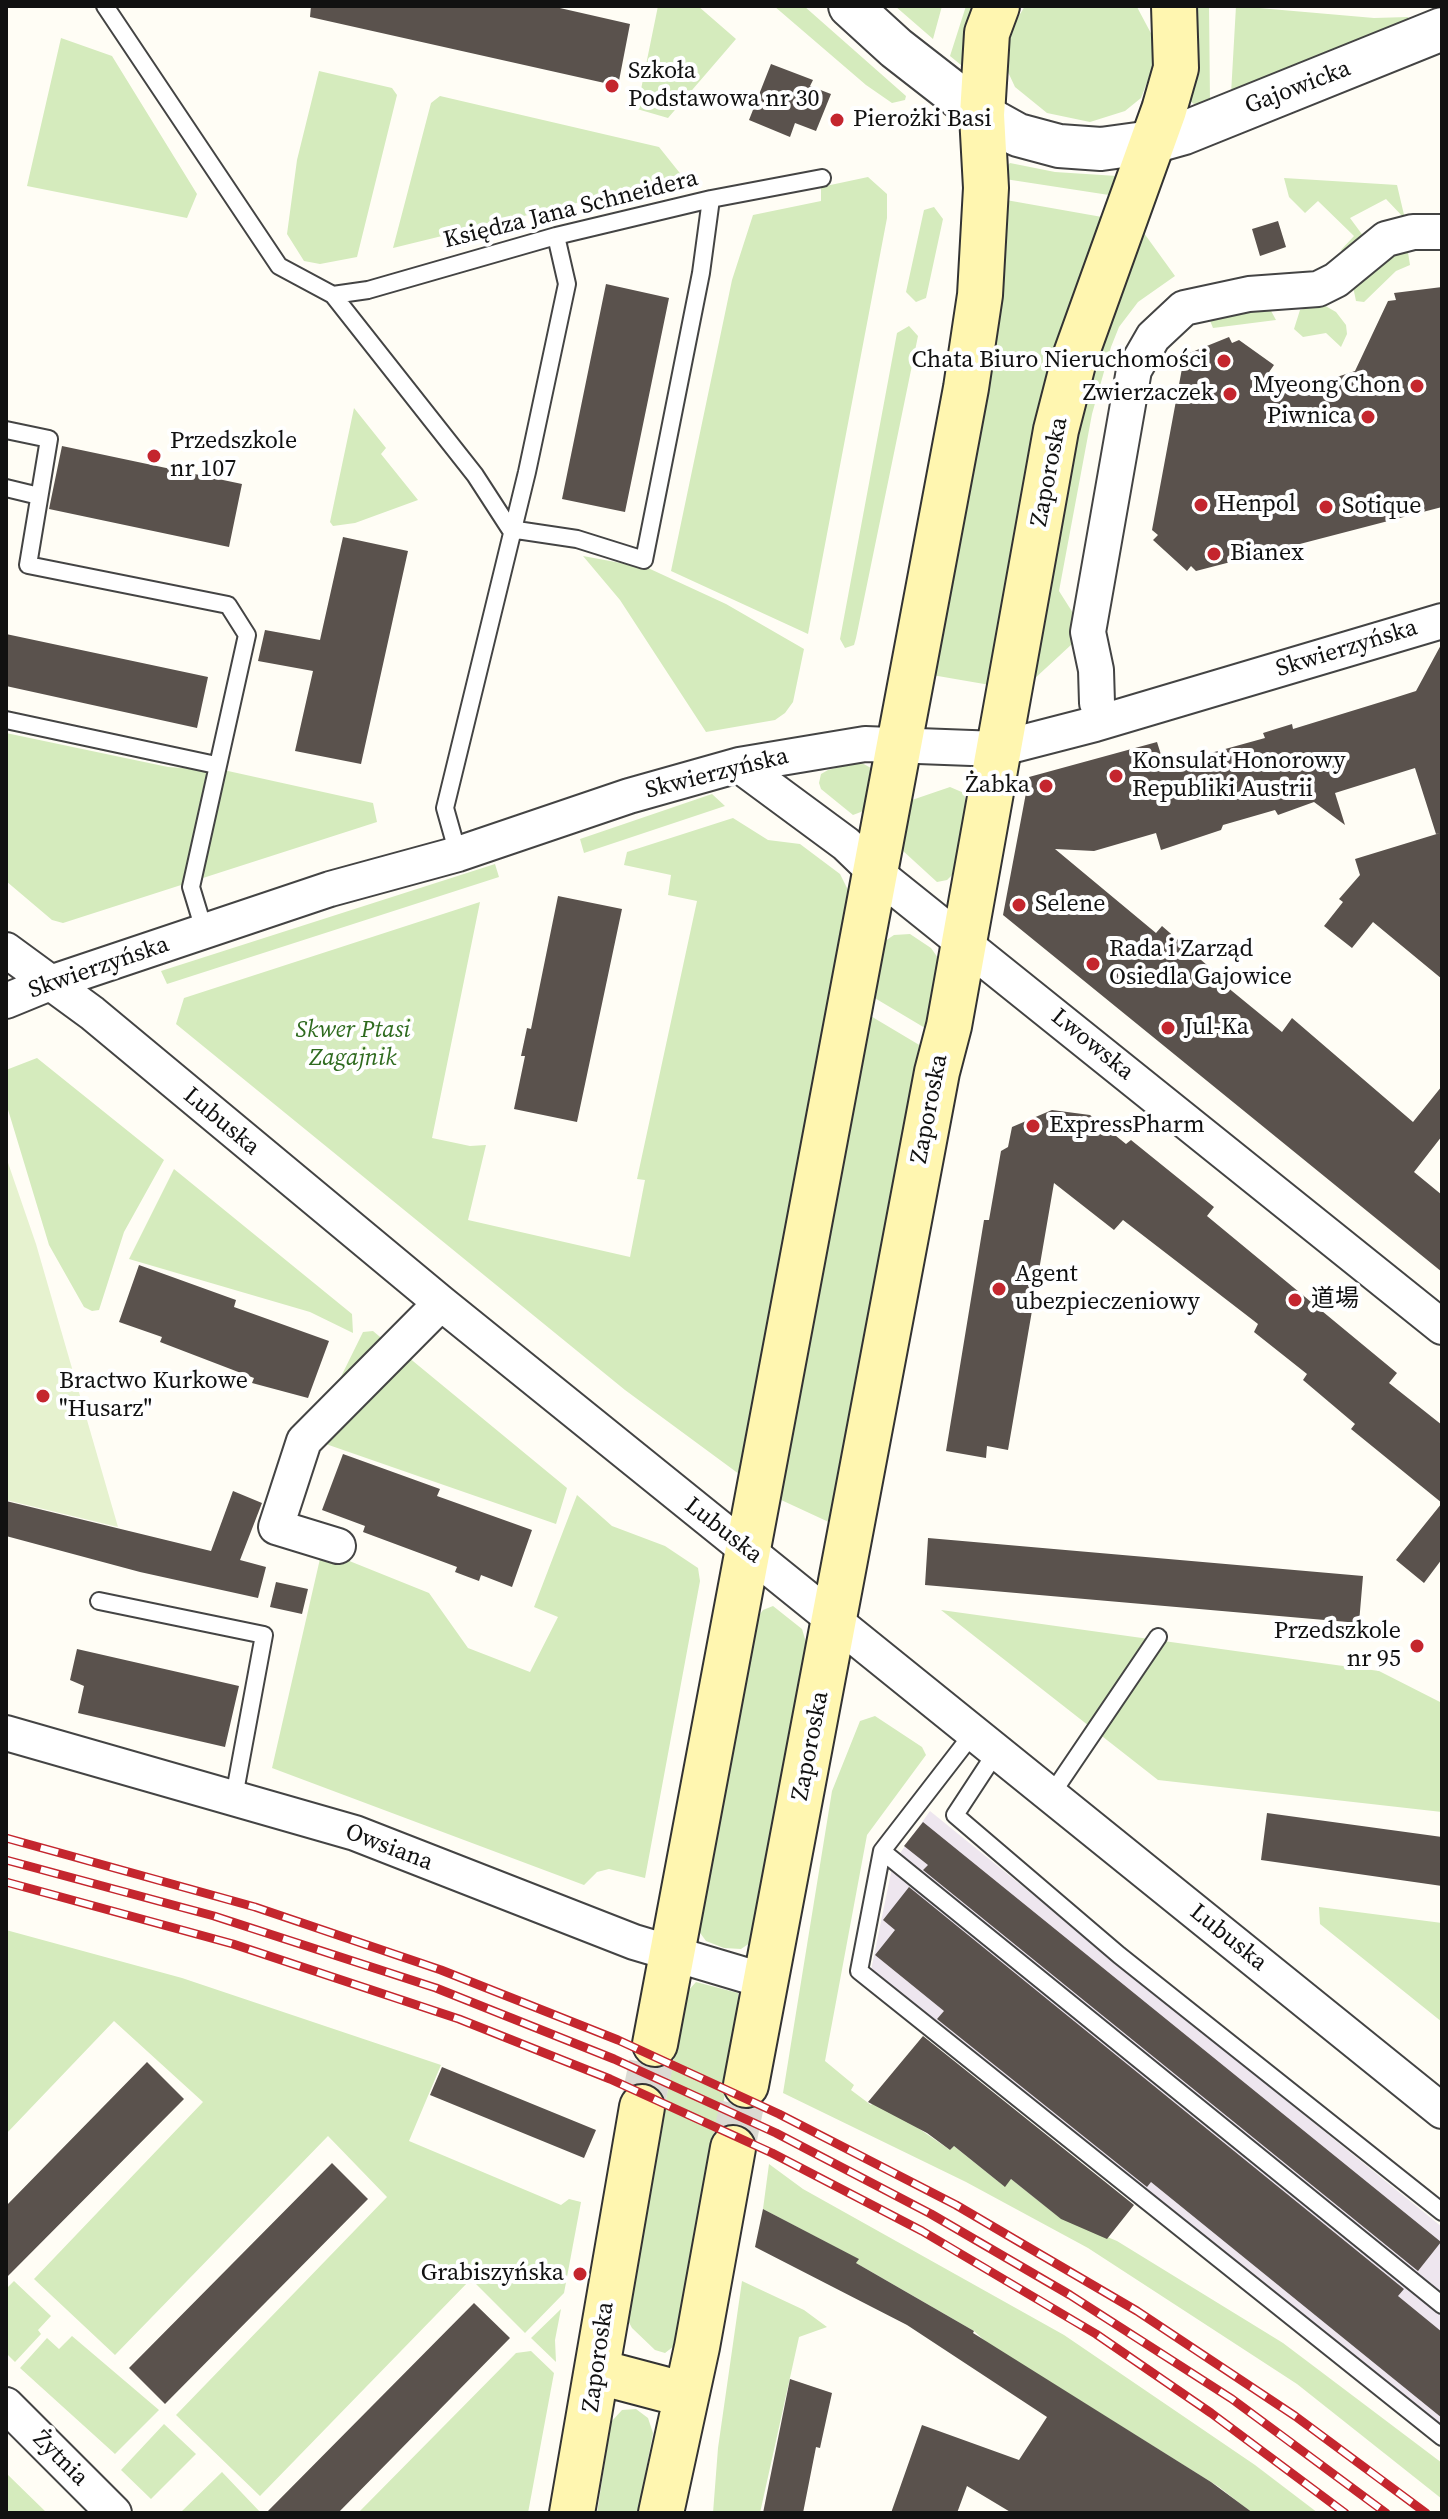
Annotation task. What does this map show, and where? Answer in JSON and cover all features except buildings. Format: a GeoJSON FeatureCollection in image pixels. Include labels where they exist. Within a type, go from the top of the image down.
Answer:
{"type":"FeatureCollection","features":[{"type":"Feature","properties":{"kind":"main road"},"geometry":{"type":"LineString","coordinates":[[655,2044],[900,743],[980,295],[986,188],[982,115],[987,33],[997,6]]}},
{"type":"Feature","properties":{"kind":"main road","name":"Zaporoska"},"geometry":{"type":"LineString","coordinates":[[746,2085],[937,1072],[949,1026],[1056,430],[1070,374],[1176,68],[1174,6]]}},
{"type":"Feature","properties":{"kind":"main road","name":"Zaporoska"},"geometry":{"type":"LineString","coordinates":[[572,2513],[599,2372],[642,2107]]}},
{"type":"Feature","properties":{"kind":"main road"},"geometry":{"type":"LineString","coordinates":[[661,2513],[733,2148]]}},
{"type":"Feature","properties":{"kind":"main road"},"geometry":{"type":"LineString","coordinates":[[599,2372],[686,2395]]}},
{"type":"Feature","properties":{"kind":"street","name":"Gajowicka"},"geometry":{"type":"LineString","coordinates":[[850,6],[896,48],[982,115],[1018,135],[1059,146],[1101,149],[1152,142],[1442,29]]}},
{"type":"Feature","properties":{"kind":"street"},"geometry":{"type":"LineString","coordinates":[[1096,713],[1096,670],[1088,632],[1134,370],[1153,337],[1184,308],[1249,294],[1318,289],[1336,280],[1386,239],[1413,232],[1442,232]]}},
{"type":"Feature","properties":{"kind":"street","name":"Skwierzyńska"},"geometry":{"type":"LineString","coordinates":[[6,1001],[50,983],[330,889],[458,854],[629,796],[739,765],[801,753],[900,743],[998,749],[1096,713],[1442,621]]}},
{"type":"Feature","properties":{"kind":"street","name":"Lwowska"},"geometry":{"type":"LineString","coordinates":[[739,765],[846,844],[875,872],[1442,1327]]}},
{"type":"Feature","properties":{"kind":"street","name":"Lubuska"},"geometry":{"type":"LineString","coordinates":[[6,950],[1442,2111]]}},
{"type":"Feature","properties":{"kind":"street"},"geometry":{"type":"LineString","coordinates":[[338,1546],[276,1527],[304,1441],[441,1303]]}},
{"type":"Feature","properties":{"kind":"street","name":"Owsiana"},"geometry":{"type":"LineString","coordinates":[[6,1733],[355,1833],[671,1955],[765,1981]]}},
{"type":"Feature","properties":{"kind":"street","name":"Żytnia"},"geometry":{"type":"LineString","coordinates":[[6,2405],[114,2513]]}},
{"type":"Feature","properties":{"kind":"lane"},"geometry":{"type":"LineString","coordinates":[[105,6],[279,266],[333,295],[475,475],[510,529],[577,539],[644,560],[701,273],[711,199]]}},
{"type":"Feature","properties":{"kind":"lane","name":"Księdza Jana Schneidera"},"geometry":{"type":"LineString","coordinates":[[333,295],[368,290],[556,236],[711,199],[822,178]]}},
{"type":"Feature","properties":{"kind":"lane"},"geometry":{"type":"LineString","coordinates":[[458,854],[445,808],[510,529],[527,472],[567,284],[556,236]]}},
{"type":"Feature","properties":{"kind":"lane"},"geometry":{"type":"LineString","coordinates":[[6,430],[49,439],[28,565],[228,605],[247,635],[191,887],[205,933]]}},
{"type":"Feature","properties":{"kind":"lane"},"geometry":{"type":"LineString","coordinates":[[6,488],[39,496]]}},
{"type":"Feature","properties":{"kind":"lane"},"geometry":{"type":"LineString","coordinates":[[6,720],[216,765]]}},
{"type":"Feature","properties":{"kind":"lane"},"geometry":{"type":"LineString","coordinates":[[99,1601],[264,1635],[234,1797]]}},
{"type":"Feature","properties":{"kind":"lane"},"geometry":{"type":"LineString","coordinates":[[1051,1795],[1158,1637]]}},
{"type":"Feature","properties":{"kind":"lane"},"geometry":{"type":"LineString","coordinates":[[986,1741],[882,1851],[859,1971],[1442,2437]]}},
{"type":"Feature","properties":{"kind":"lane"},"geometry":{"type":"LineString","coordinates":[[986,1741],[955,1815],[1119,1955],[1442,2212]]}},
{"type":"Feature","properties":{"kind":"lane"},"geometry":{"type":"LineString","coordinates":[[882,1851],[1442,2305]]}},
{"type":"Feature","properties":{"kind":"shaded area"},"geometry":{"type":"Polygon","coordinates":[[[930,1811],[1442,2227],[1442,2433],[870,1975],[893,1863],[930,1811]]]}},
{"type":"Feature","properties":{"kind":"green space"},"geometry":{"type":"Polygon","coordinates":[[[658,6],[698,6],[736,39],[668,118],[637,109],[658,6]]]}},
{"type":"Feature","properties":{"kind":"green space"},"geometry":{"type":"Polygon","coordinates":[[[774,6],[804,6],[906,96],[905,100],[892,103],[866,85],[774,6]]]}},
{"type":"Feature","properties":{"kind":"green space"},"geometry":{"type":"Polygon","coordinates":[[[895,6],[942,6],[933,39],[895,6]]]}},
{"type":"Feature","properties":{"kind":"green space"},"geometry":{"type":"Polygon","coordinates":[[[966,6],[974,6],[961,65],[950,56],[966,6]]]}},
{"type":"Feature","properties":{"kind":"green space"},"geometry":{"type":"Polygon","coordinates":[[[1025,6],[1137,7],[1154,39],[1156,59],[1141,98],[1125,111],[1090,122],[1047,113],[1015,87],[1008,72],[1009,32],[1025,6]]]}},
{"type":"Feature","properties":{"kind":"green space"},"geometry":{"type":"Polygon","coordinates":[[[1194,6],[1209,6],[1210,101],[1194,104],[1190,101],[1197,59],[1194,6]]]}},
{"type":"Feature","properties":{"kind":"green space"},"geometry":{"type":"Polygon","coordinates":[[[1236,6],[1374,18],[1408,17],[1410,23],[1231,94],[1236,6]]]}},
{"type":"Feature","properties":{"kind":"green space"},"geometry":{"type":"Polygon","coordinates":[[[61,38],[112,56],[197,194],[187,218],[27,186],[61,38]]]}},
{"type":"Feature","properties":{"kind":"green space"},"geometry":{"type":"Polygon","coordinates":[[[319,71],[392,88],[397,95],[357,257],[320,264],[304,261],[287,234],[297,160],[319,71]]]}},
{"type":"Feature","properties":{"kind":"green space"},"geometry":{"type":"Polygon","coordinates":[[[440,96],[659,147],[683,177],[393,248],[431,103],[440,96]]]}},
{"type":"Feature","properties":{"kind":"green space"},"geometry":{"type":"Polygon","coordinates":[[[1010,163],[1055,172],[1117,176],[1109,195],[1005,179],[1005,168],[1010,163]]]}},
{"type":"Feature","properties":{"kind":"green space"},"geometry":{"type":"Polygon","coordinates":[[[868,177],[887,194],[887,218],[808,634],[671,571],[732,280],[753,215],[821,201],[821,187],[868,177]]]}},
{"type":"Feature","properties":{"kind":"green space"},"geometry":{"type":"Polygon","coordinates":[[[1284,178],[1397,185],[1405,219],[1386,199],[1350,218],[1364,237],[1345,253],[1341,250],[1354,236],[1318,201],[1305,213],[1289,197],[1284,178]]]}},
{"type":"Feature","properties":{"kind":"green space"},"geometry":{"type":"Polygon","coordinates":[[[1006,200],[1102,217],[1049,374],[990,685],[932,675],[1000,317],[1006,200]]]}},
{"type":"Feature","properties":{"kind":"green space"},"geometry":{"type":"Polygon","coordinates":[[[934,207],[943,219],[926,298],[916,302],[906,292],[924,210],[934,207]]]}},
{"type":"Feature","properties":{"kind":"green space"},"geometry":{"type":"Polygon","coordinates":[[[1141,229],[1175,276],[1138,302],[1119,327],[1111,347],[1092,414],[1059,591],[1078,621],[1072,644],[1033,680],[1085,396],[1141,229]]]}},
{"type":"Feature","properties":{"kind":"green space"},"geometry":{"type":"Polygon","coordinates":[[[1407,246],[1410,265],[1396,271],[1364,302],[1356,301],[1352,282],[1407,246]]]}},
{"type":"Feature","properties":{"kind":"green space"},"geometry":{"type":"Polygon","coordinates":[[[1322,304],[1336,312],[1346,325],[1347,334],[1341,347],[1326,333],[1303,337],[1294,329],[1300,310],[1322,304]]]}},
{"type":"Feature","properties":{"kind":"green space"},"geometry":{"type":"Polygon","coordinates":[[[1270,309],[1276,320],[1213,328],[1207,313],[1270,309]]]}},
{"type":"Feature","properties":{"kind":"green space"},"geometry":{"type":"Polygon","coordinates":[[[909,326],[918,336],[856,638],[854,645],[845,648],[840,639],[897,333],[909,326]]]}},
{"type":"Feature","properties":{"kind":"green space"},"geometry":{"type":"Polygon","coordinates":[[[354,408],[386,448],[381,454],[418,500],[355,523],[333,526],[330,522],[354,408]]]}},
{"type":"Feature","properties":{"kind":"green space"},"geometry":{"type":"Polygon","coordinates":[[[583,556],[648,568],[726,604],[804,649],[793,702],[785,713],[775,720],[706,732],[620,600],[583,556]]]}},
{"type":"Feature","properties":{"kind":"green space"},"geometry":{"type":"Polygon","coordinates":[[[6,733],[168,767],[228,771],[373,803],[377,822],[63,923],[52,920],[6,881],[6,733]]]}},
{"type":"Feature","properties":{"kind":"green space"},"geometry":{"type":"Polygon","coordinates":[[[860,762],[871,768],[873,776],[866,810],[853,815],[821,789],[819,783],[821,774],[828,770],[860,762]]]}},
{"type":"Feature","properties":{"kind":"green space"},"geometry":{"type":"Polygon","coordinates":[[[950,787],[964,793],[966,803],[953,874],[947,880],[937,882],[902,850],[912,800],[950,787]]]}},
{"type":"Feature","properties":{"kind":"green space"},"geometry":{"type":"Polygon","coordinates":[[[712,794],[725,806],[584,853],[580,839],[712,794]]]}},
{"type":"Feature","properties":{"kind":"green space","name":"Skwer Ptasi Zagajnik"},"geometry":{"type":"Polygon","coordinates":[[[733,818],[768,840],[800,844],[840,874],[850,894],[739,1474],[625,1390],[176,1024],[184,998],[480,902],[432,1138],[470,1146],[486,1145],[468,1220],[630,1257],[645,1180],[637,1179],[697,901],[668,895],[671,875],[624,865],[627,852],[733,818]]]}},
{"type":"Feature","properties":{"kind":"green space"},"geometry":{"type":"Polygon","coordinates":[[[495,864],[499,877],[167,984],[161,971],[495,864]]]}},
{"type":"Feature","properties":{"kind":"green space"},"geometry":{"type":"Polygon","coordinates":[[[910,934],[931,948],[938,958],[925,1028],[873,997],[885,941],[894,935],[910,934]]]}},
{"type":"Feature","properties":{"kind":"green space"},"geometry":{"type":"Polygon","coordinates":[[[869,1015],[921,1046],[833,1524],[779,1499],[869,1015]]]}},
{"type":"Feature","properties":{"kind":"green space"},"geometry":{"type":"Polygon","coordinates":[[[37,1058],[164,1160],[124,1232],[99,1310],[84,1307],[49,1245],[6,1103],[6,1070],[37,1058]]]}},
{"type":"Feature","properties":{"kind":"green space","name":"Bractwo Kurkowe \"Husarz\""},"geometry":{"type":"Polygon","coordinates":[[[6,1157],[36,1244],[118,1527],[6,1500],[6,1157]]]}},
{"type":"Feature","properties":{"kind":"green space"},"geometry":{"type":"Polygon","coordinates":[[[174,1169],[352,1314],[353,1333],[310,1312],[129,1259],[174,1169]]]}},
{"type":"Feature","properties":{"kind":"green space"},"geometry":{"type":"Polygon","coordinates":[[[373,1331],[386,1342],[330,1399],[363,1332],[373,1331]]]}},
{"type":"Feature","properties":{"kind":"green space"},"geometry":{"type":"Polygon","coordinates":[[[402,1352],[567,1488],[556,1524],[323,1443],[402,1352]]]}},
{"type":"Feature","properties":{"kind":"green space"},"geometry":{"type":"Polygon","coordinates":[[[577,1495],[612,1526],[665,1546],[698,1568],[700,1581],[645,1878],[609,1869],[597,1872],[584,1885],[272,1768],[322,1550],[429,1593],[468,1648],[530,1672],[558,1617],[534,1607],[577,1495]]]}},
{"type":"Feature","properties":{"kind":"green space"},"geometry":{"type":"Polygon","coordinates":[[[773,1606],[802,1629],[808,1649],[753,1941],[741,1949],[724,1948],[706,1941],[698,1930],[755,1621],[763,1610],[773,1606]]]}},
{"type":"Feature","properties":{"kind":"green space"},"geometry":{"type":"Polygon","coordinates":[[[941,1610],[1379,1671],[1442,1703],[1442,1812],[1158,1780],[941,1610]]]}},
{"type":"Feature","properties":{"kind":"green space"},"geometry":{"type":"Polygon","coordinates":[[[875,1716],[922,1747],[926,1755],[867,1835],[825,2061],[854,2085],[851,2090],[871,2105],[876,2099],[950,2150],[954,2146],[1004,2186],[1011,2179],[1059,2217],[1117,2241],[1283,2343],[1442,2463],[1442,2499],[1297,2384],[1088,2248],[966,2182],[783,2093],[832,1791],[860,1721],[875,1716]]]}},
{"type":"Feature","properties":{"kind":"green space"},"geometry":{"type":"Polygon","coordinates":[[[1319,1907],[1442,1923],[1442,2022],[1320,1924],[1319,1907]]]}},
{"type":"Feature","properties":{"kind":"green space"},"geometry":{"type":"Polygon","coordinates":[[[6,1930],[182,1978],[441,2065],[409,2141],[561,2205],[569,2199],[581,2202],[564,2293],[525,2333],[471,2279],[260,2496],[176,2415],[387,2197],[328,2136],[115,2355],[34,2279],[203,2102],[114,2021],[6,2134],[6,1930]]]}},
{"type":"Feature","properties":{"kind":"green space"},"geometry":{"type":"Polygon","coordinates":[[[696,1982],[738,1993],[740,2014],[678,2343],[665,2353],[655,2350],[632,2328],[624,2313],[687,1992],[696,1982]]]}},
{"type":"Feature","properties":{"kind":"green space"},"geometry":{"type":"Polygon","coordinates":[[[769,2164],[803,2189],[1064,2335],[1255,2465],[1318,2513],[1252,2513],[1219,2487],[986,2342],[974,2331],[856,2263],[858,2259],[763,2209],[769,2164]]]}},
{"type":"Feature","properties":{"kind":"green space"},"geometry":{"type":"Polygon","coordinates":[[[14,2281],[51,2316],[38,2330],[41,2334],[15,2362],[6,2353],[6,2289],[14,2281]]]}},
{"type":"Feature","properties":{"kind":"green space"},"geometry":{"type":"Polygon","coordinates":[[[742,2281],[804,2310],[827,2327],[799,2337],[760,2513],[713,2513],[718,2448],[742,2281]]]}},
{"type":"Feature","properties":{"kind":"green space"},"geometry":{"type":"Polygon","coordinates":[[[561,2309],[555,2340],[556,2362],[531,2338],[561,2309]]]}},
{"type":"Feature","properties":{"kind":"green space"},"geometry":{"type":"Polygon","coordinates":[[[72,2336],[159,2410],[115,2454],[20,2368],[47,2338],[59,2349],[72,2336]]]}},
{"type":"Feature","properties":{"kind":"green space"},"geometry":{"type":"Polygon","coordinates":[[[531,2351],[554,2373],[528,2513],[358,2513],[516,2353],[531,2351]]]}},
{"type":"Feature","properties":{"kind":"green space"},"geometry":{"type":"Polygon","coordinates":[[[636,2409],[648,2418],[653,2433],[638,2513],[597,2513],[611,2422],[622,2410],[636,2409]]]}},
{"type":"Feature","properties":{"kind":"green space"},"geometry":{"type":"Polygon","coordinates":[[[164,2424],[196,2454],[151,2499],[121,2470],[164,2424]]]}},
{"type":"Feature","properties":{"kind":"green space"},"geometry":{"type":"Polygon","coordinates":[[[222,2472],[261,2513],[180,2513],[222,2472]]]}},
{"type":"Feature","properties":{"kind":"green space"},"geometry":{"type":"Polygon","coordinates":[[[6,2473],[47,2513],[6,2513],[6,2473]]]}},
{"type":"Feature","properties":{"kind":"tunnel"},"geometry":{"type":"LineString","coordinates":[[642,2107],[655,2044]]}},
{"type":"Feature","properties":{"kind":"tunnel"},"geometry":{"type":"LineString","coordinates":[[733,2148],[746,2085]]}},
{"type":"Feature","properties":{"kind":"railway"},"geometry":{"type":"LineString","coordinates":[[6,1838],[255,1907],[441,1970],[618,2040],[779,2114],[956,2205],[1137,2311],[1295,2416],[1426,2513]]}},
{"type":"Feature","properties":{"kind":"railway"},"geometry":{"type":"LineString","coordinates":[[6,1860],[214,1916],[436,1988],[614,2059],[776,2133],[931,2214],[1070,2295],[1232,2399],[1386,2513]]}},
{"type":"Feature","properties":{"kind":"railway"},"geometry":{"type":"LineString","coordinates":[[6,1882],[233,1944],[459,2019],[610,2079],[772,2153],[922,2231],[1096,2334],[1211,2413],[1345,2513]]}},
{"type":"Feature","properties":{"kind":"place","name":"Szkoła Podstawowa nr 30"},"geometry":{"type":"Point","coordinates":[612,86]}},
{"type":"Feature","properties":{"kind":"place","name":"Pierożki Basi"},"geometry":{"type":"Point","coordinates":[837,120]}},
{"type":"Feature","properties":{"kind":"place","name":"Chata Biuro Nieruchomości"},"geometry":{"type":"Point","coordinates":[1224,361]}},
{"type":"Feature","properties":{"kind":"place","name":"Myeong Chon"},"geometry":{"type":"Point","coordinates":[1417,386]}},
{"type":"Feature","properties":{"kind":"place","name":"Zwierzaczek"},"geometry":{"type":"Point","coordinates":[1230,394]}},
{"type":"Feature","properties":{"kind":"place","name":"Piwnica"},"geometry":{"type":"Point","coordinates":[1368,417]}},
{"type":"Feature","properties":{"kind":"place","name":"Przedszkole nr 107"},"geometry":{"type":"Point","coordinates":[154,456]}},
{"type":"Feature","properties":{"kind":"place","name":"Henpol"},"geometry":{"type":"Point","coordinates":[1201,505]}},
{"type":"Feature","properties":{"kind":"place","name":"Sotique"},"geometry":{"type":"Point","coordinates":[1326,507]}},
{"type":"Feature","properties":{"kind":"place","name":"Bianex"},"geometry":{"type":"Point","coordinates":[1214,554]}},
{"type":"Feature","properties":{"kind":"place","name":"Konsulat Honorowy Republiki Austrii"},"geometry":{"type":"Point","coordinates":[1116,776]}},
{"type":"Feature","properties":{"kind":"place","name":"Żabka"},"geometry":{"type":"Point","coordinates":[1046,786]}},
{"type":"Feature","properties":{"kind":"place","name":"Selene"},"geometry":{"type":"Point","coordinates":[1019,905]}},
{"type":"Feature","properties":{"kind":"place","name":"Rada i Zarząd Osiedla Gajowice"},"geometry":{"type":"Point","coordinates":[1093,964]}},
{"type":"Feature","properties":{"kind":"place","name":"Jul-Ka"},"geometry":{"type":"Point","coordinates":[1168,1028]}},
{"type":"Feature","properties":{"kind":"place","name":"ExpressPharm"},"geometry":{"type":"Point","coordinates":[1033,1126]}},
{"type":"Feature","properties":{"kind":"place","name":"Agent ubezpieczeniowy"},"geometry":{"type":"Point","coordinates":[999,1289]}},
{"type":"Feature","properties":{"kind":"place","name":"道場"},"geometry":{"type":"Point","coordinates":[1295,1300]}},
{"type":"Feature","properties":{"kind":"place","name":"Bractwo Kurkowe \"Husarz\""},"geometry":{"type":"Point","coordinates":[43,1396]}},
{"type":"Feature","properties":{"kind":"place","name":"Przedszkole nr 95"},"geometry":{"type":"Point","coordinates":[1417,1646]}},
{"type":"Feature","properties":{"kind":"place","name":"Grabiszyńska"},"geometry":{"type":"Point","coordinates":[580,2274]}}]}
